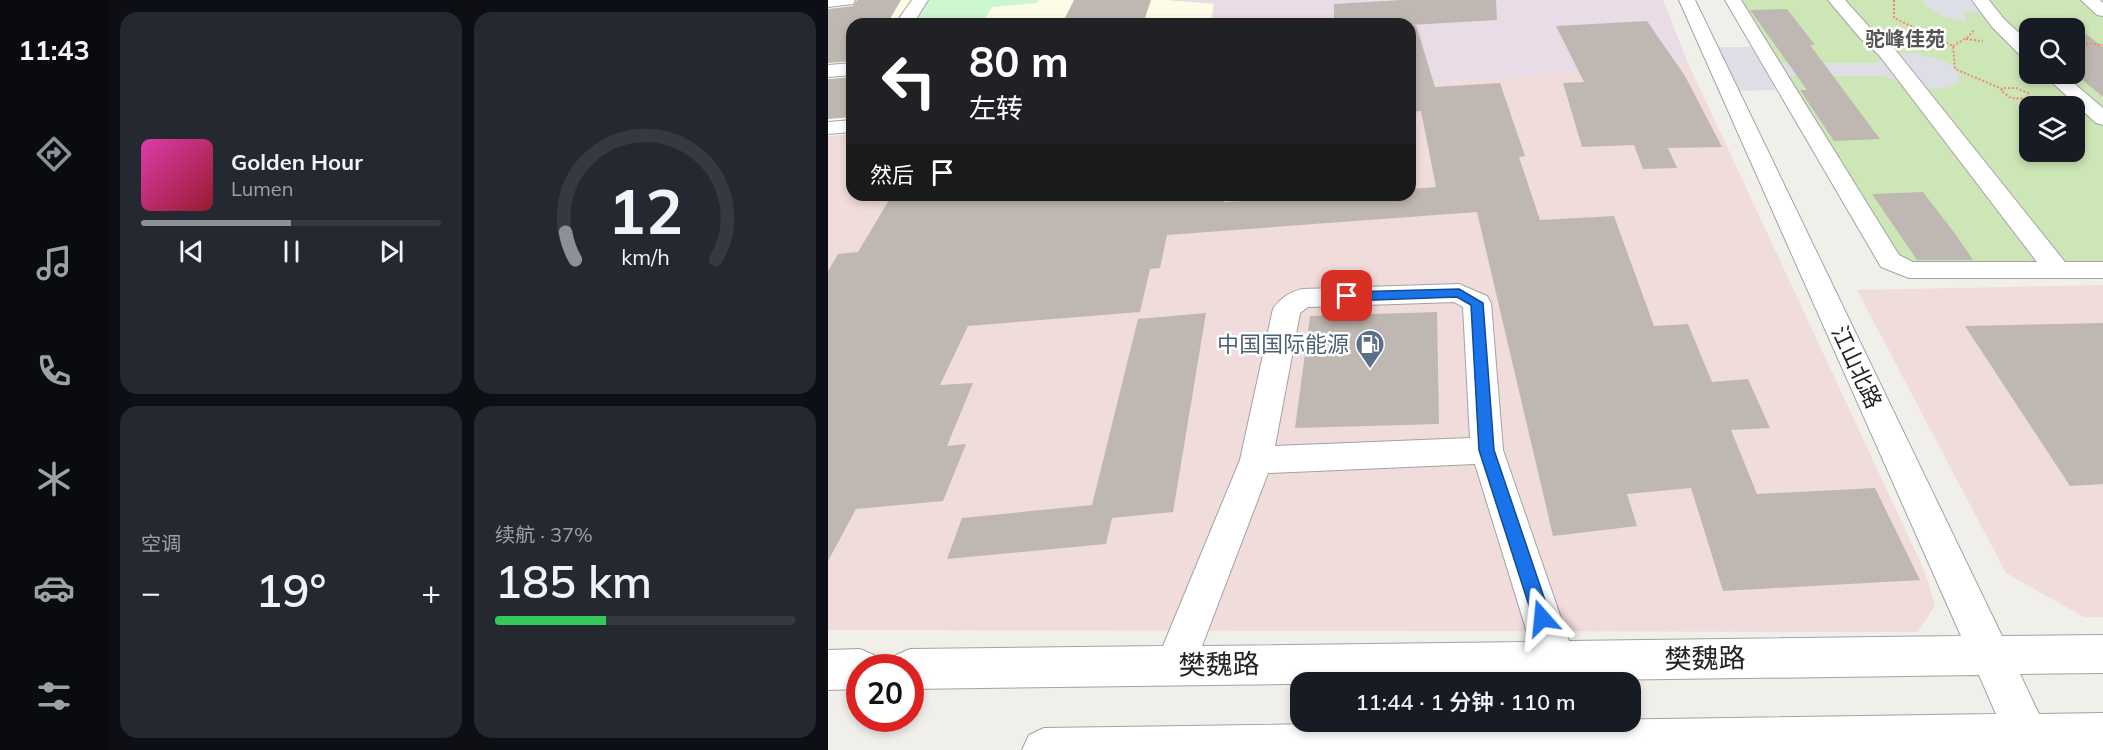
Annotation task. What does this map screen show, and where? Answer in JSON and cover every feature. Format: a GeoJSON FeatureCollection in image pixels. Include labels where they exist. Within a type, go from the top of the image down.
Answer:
{"type":"FeatureCollection","features":[{"type":"Feature","properties":{"kind":"street"},"geometry":{"type":"LineString","coordinates":[[908,18],[920,0]]}},
{"type":"Feature","properties":{"kind":"street","name":"江山北路"},"geometry":{"type":"LineString","coordinates":[[1687,0],[2030,742]]}},
{"type":"Feature","properties":{"kind":"street"},"geometry":{"type":"LineString","coordinates":[[1733,0],[1890,261],[1909,270],[2103,270]]}},
{"type":"Feature","properties":{"kind":"street"},"geometry":{"type":"LineString","coordinates":[[1836,0],[1866,34],[1888,54],[2058,271]]}},
{"type":"Feature","properties":{"kind":"street"},"geometry":{"type":"LineString","coordinates":[[1980,0],[1998,24],[2019,44]]}},
{"type":"Feature","properties":{"kind":"street"},"geometry":{"type":"LineString","coordinates":[[2089,0],[2103,11]]}},
{"type":"Feature","properties":{"kind":"street"},"geometry":{"type":"LineString","coordinates":[[828,71],[846,70]]}},
{"type":"Feature","properties":{"kind":"street"},"geometry":{"type":"LineString","coordinates":[[2063,84],[2103,119]]}},
{"type":"Feature","properties":{"kind":"street"},"geometry":{"type":"LineString","coordinates":[[828,128],[846,126]]}},
{"type":"Feature","properties":{"kind":"street"},"geometry":{"type":"LineString","coordinates":[[1175,665],[1256,460],[1287,309],[1302,298],[1459,293],[1477,303],[1487,450],[1556,661]]}},
{"type":"Feature","properties":{"kind":"street"},"geometry":{"type":"LineString","coordinates":[[1256,460],[1487,450]]}},
{"type":"Feature","properties":{"kind":"street","name":"樊魏路"},"geometry":{"type":"LineString","coordinates":[[924,669],[2103,654]]}},
{"type":"Feature","properties":{"kind":"street"},"geometry":{"type":"LineString","coordinates":[[828,670],[846,669]]}},
{"type":"Feature","properties":{"kind":"street"},"geometry":{"type":"LineString","coordinates":[[1044,750],[2030,742],[2103,734]]}},
{"type":"Feature","properties":{"kind":"path"},"geometry":{"type":"LineString","coordinates":[[1894,0],[1894,18],[1953,46]]}},
{"type":"Feature","properties":{"kind":"path"},"geometry":{"type":"LineString","coordinates":[[1953,46],[1968,37],[1977,27]]}},
{"type":"Feature","properties":{"kind":"path"},"geometry":{"type":"LineString","coordinates":[[2085,43],[2103,45]]}},
{"type":"Feature","properties":{"kind":"path"},"geometry":{"type":"LineString","coordinates":[[1953,46],[1955,69],[2002,89],[2012,87],[2020,89],[2028,93],[2028,96]]}},
{"type":"Feature","properties":{"kind":"path"},"geometry":{"type":"LineString","coordinates":[[2002,89],[2001,93],[2019,100]]}},
{"type":"Feature","properties":{"kind":"shaded area"},"geometry":{"type":"Polygon","coordinates":[[[828,0],[1164,0],[1214,4],[1211,18],[846,18],[846,134],[828,136],[828,0]]]}},
{"type":"Feature","properties":{"kind":"shaded area"},"geometry":{"type":"Polygon","coordinates":[[[1164,0],[1663,0],[1688,63],[1416,85],[1416,18],[1211,18],[1214,4],[1164,0]]]}},
{"type":"Feature","properties":{"kind":"shaded area"},"geometry":{"type":"Polygon","coordinates":[[[1922,0],[1980,0],[1990,13],[1964,12],[1967,21],[1947,18],[1926,7],[1922,0]]]}},
{"type":"Feature","properties":{"kind":"shaded area"},"geometry":{"type":"Polygon","coordinates":[[[1709,47],[1761,47],[1771,63],[1876,63],[1888,54],[1913,53],[1951,65],[1960,78],[1958,83],[1950,87],[1938,89],[1908,86],[1884,76],[1779,76],[1787,90],[1729,91],[1709,47]]]}},
{"type":"Feature","properties":{"kind":"shaded area"},"geometry":{"type":"Polygon","coordinates":[[[1688,63],[1925,572],[1935,605],[1918,632],[828,630],[828,136],[846,134],[846,201],[1416,201],[1416,85],[1688,63]]]}},
{"type":"Feature","properties":{"kind":"shaded area"},"geometry":{"type":"Polygon","coordinates":[[[2103,285],[2103,617],[2084,617],[2006,573],[1857,290],[2103,285]]]}},
{"type":"Feature","properties":{"kind":"green space"},"geometry":{"type":"Polygon","coordinates":[[[920,0],[1039,0],[1037,3],[992,7],[986,18],[908,18],[920,0]]]}},
{"type":"Feature","properties":{"kind":"green space"},"geometry":{"type":"Polygon","coordinates":[[[1733,0],[2089,0],[2103,11],[2103,270],[2058,271],[1890,261],[1733,0]]]}},
{"type":"Feature","properties":{"kind":"building"},"geometry":{"type":"Polygon","coordinates":[[[857,0],[901,0],[890,18],[846,18],[846,62],[828,63],[828,9],[853,6],[857,0]]]}},
{"type":"Feature","properties":{"kind":"building"},"geometry":{"type":"Polygon","coordinates":[[[1074,0],[1151,0],[1145,18],[1065,18],[1074,0]]]}},
{"type":"Feature","properties":{"kind":"building"},"geometry":{"type":"Polygon","coordinates":[[[1402,0],[1496,0],[1497,20],[1416,25],[1416,18],[1334,18],[1334,4],[1402,0]]]}},
{"type":"Feature","properties":{"kind":"building"},"geometry":{"type":"Polygon","coordinates":[[[1787,9],[1815,45],[1810,45],[1880,139],[1834,141],[1800,90],[1807,90],[1750,10],[1787,9]]]}},
{"type":"Feature","properties":{"kind":"building"},"geometry":{"type":"Polygon","coordinates":[[[1647,21],[1685,76],[1722,147],[1668,148],[1677,168],[1643,169],[1634,145],[1582,147],[1563,83],[1584,82],[1556,26],[1647,21]]]}},
{"type":"Feature","properties":{"kind":"building"},"geometry":{"type":"Polygon","coordinates":[[[1416,25],[1435,87],[1500,83],[1525,156],[1519,157],[1540,220],[1614,216],[1654,326],[1688,324],[1712,382],[1748,379],[1770,428],[1731,430],[1757,494],[1875,488],[1920,580],[1723,591],[1691,488],[1627,494],[1637,526],[1553,536],[1477,212],[1167,235],[1160,268],[1150,269],[1140,312],[968,326],[940,385],[973,383],[947,446],[966,444],[943,501],[856,509],[828,561],[828,271],[838,254],[858,252],[888,201],[1416,201],[1416,189],[1436,187],[1421,111],[1416,111],[1416,25]]]}},
{"type":"Feature","properties":{"kind":"building"},"geometry":{"type":"Polygon","coordinates":[[[2085,33],[2103,47],[2103,97],[2085,82],[2085,33]]]}},
{"type":"Feature","properties":{"kind":"building"},"geometry":{"type":"Polygon","coordinates":[[[846,78],[846,118],[828,119],[828,79],[846,78]]]}},
{"type":"Feature","properties":{"kind":"building"},"geometry":{"type":"Polygon","coordinates":[[[1923,192],[1973,260],[1917,260],[1872,194],[1923,192]]]}},
{"type":"Feature","properties":{"kind":"building","name":"中国国际能源"},"geometry":{"type":"Polygon","coordinates":[[[1437,312],[1439,424],[1295,428],[1310,316],[1437,312]]]}},
{"type":"Feature","properties":{"kind":"building"},"geometry":{"type":"Polygon","coordinates":[[[1206,313],[1173,512],[1112,518],[1106,544],[947,559],[962,518],[1092,505],[1138,319],[1206,313]]]}},
{"type":"Feature","properties":{"kind":"building"},"geometry":{"type":"Polygon","coordinates":[[[2103,323],[2103,484],[2070,486],[1965,326],[2103,323]]]}},
{"type":"Feature","properties":{"kind":"place","name":"中国国际能源"},"geometry":{"type":"Point","coordinates":[1370,370]}},
{"type":"Feature","properties":{"kind":"district","name":"驼峰佳苑"},"geometry":{"type":"Point","coordinates":[1905,39]}},
{"type":"Feature","properties":{"kind":"route"},"geometry":{"type":"LineString","coordinates":[[1347,296],[1459,293],[1477,303],[1487,450],[1542,618]]}}]}
